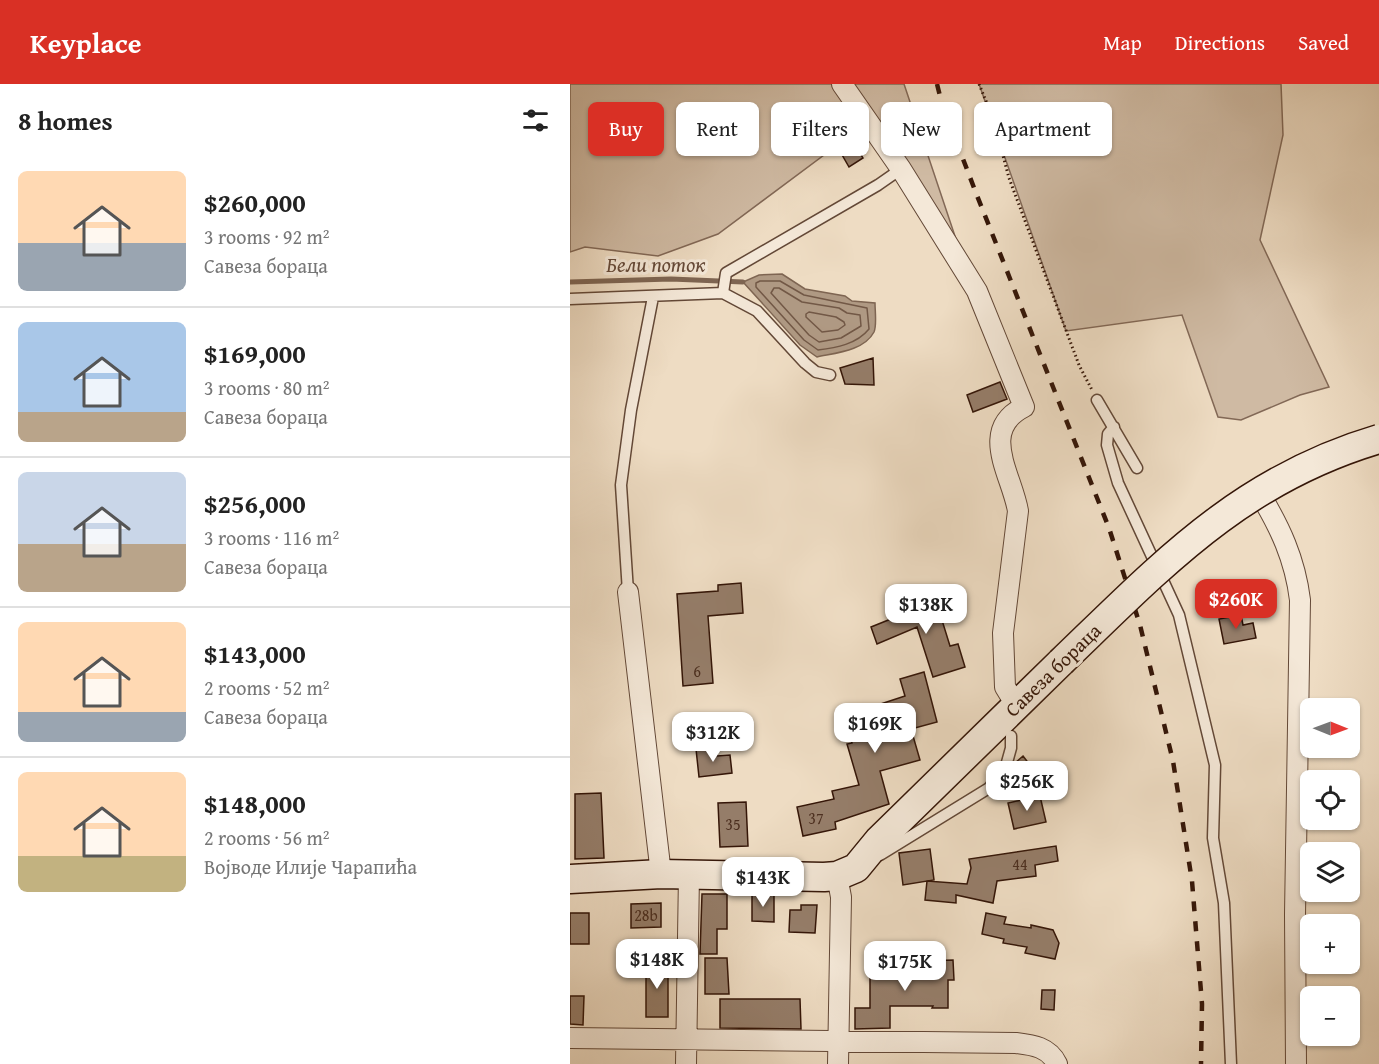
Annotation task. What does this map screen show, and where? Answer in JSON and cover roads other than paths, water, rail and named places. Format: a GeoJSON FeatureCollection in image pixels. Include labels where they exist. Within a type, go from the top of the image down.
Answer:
{"type":"FeatureCollection","features":[{"type":"Feature","properties":{"kind":"street"},"geometry":{"type":"LineString","coordinates":[[843,84],[901,169],[977,291],[1024,407],[1009,416],[1000,436],[1003,462],[1015,492],[1018,511],[1003,633],[1005,687],[1016,705]]}},
{"type":"Feature","properties":{"kind":"street","name":"Савеза бораца"},"geometry":{"type":"LineString","coordinates":[[570,879],[849,869],[1016,705],[1184,546],[1258,491],[1292,472],[1329,456],[1379,439]]}},
{"type":"Feature","properties":{"kind":"street"},"geometry":{"type":"LineString","coordinates":[[1258,491],[1283,535],[1299,586],[1300,600],[1295,915],[1296,1064]]}},
{"type":"Feature","properties":{"kind":"street"},"geometry":{"type":"LineString","coordinates":[[628,592],[661,874]]}},
{"type":"Feature","properties":{"kind":"street"},"geometry":{"type":"LineString","coordinates":[[838,1064],[841,897],[849,869]]}},
{"type":"Feature","properties":{"kind":"street"},"geometry":{"type":"LineString","coordinates":[[686,1064],[689,874]]}},
{"type":"Feature","properties":{"kind":"street"},"geometry":{"type":"LineString","coordinates":[[570,1038],[1016,1043],[1033,1045],[1050,1053],[1057,1064]]}},
{"type":"Feature","properties":{"kind":"lane"},"geometry":{"type":"LineString","coordinates":[[723,291],[726,273],[878,185],[901,169]]}},
{"type":"Feature","properties":{"kind":"lane"},"geometry":{"type":"LineString","coordinates":[[570,299],[653,297],[723,291],[757,311],[816,372],[830,375]]}},
{"type":"Feature","properties":{"kind":"lane"},"geometry":{"type":"LineString","coordinates":[[628,592],[621,485],[631,410],[653,297]]}},
{"type":"Feature","properties":{"kind":"lane"},"geometry":{"type":"LineString","coordinates":[[1097,400],[1137,468]]}},
{"type":"Feature","properties":{"kind":"lane"},"geometry":{"type":"LineString","coordinates":[[1114,428],[1108,434],[1107,445],[1118,483],[1179,615],[1215,765],[1213,838],[1224,903],[1231,1064]]}},
{"type":"Feature","properties":{"kind":"lane","name":"Савеза бораца"},"geometry":{"type":"LineString","coordinates":[[849,869],[877,857],[989,788],[1006,766],[1011,748],[1011,736]]}},
{"type":"Feature","properties":{"kind":"water"},"geometry":{"type":"Polygon","coordinates":[[[782,274],[805,289],[845,296],[852,301],[875,303],[874,332],[856,347],[817,357],[800,345],[743,282],[759,275],[782,274]]]}},
{"type":"Feature","properties":{"kind":"waterway","name":"Бели поток"},"geometry":{"type":"LineString","coordinates":[[570,282],[671,279],[743,282]]}},
{"type":"Feature","properties":{"kind":"railway"},"geometry":{"type":"LineString","coordinates":[[937,84],[942,104],[976,193],[1109,528],[1140,625],[1173,761],[1192,881],[1202,1004],[1201,1064]]}}]}
